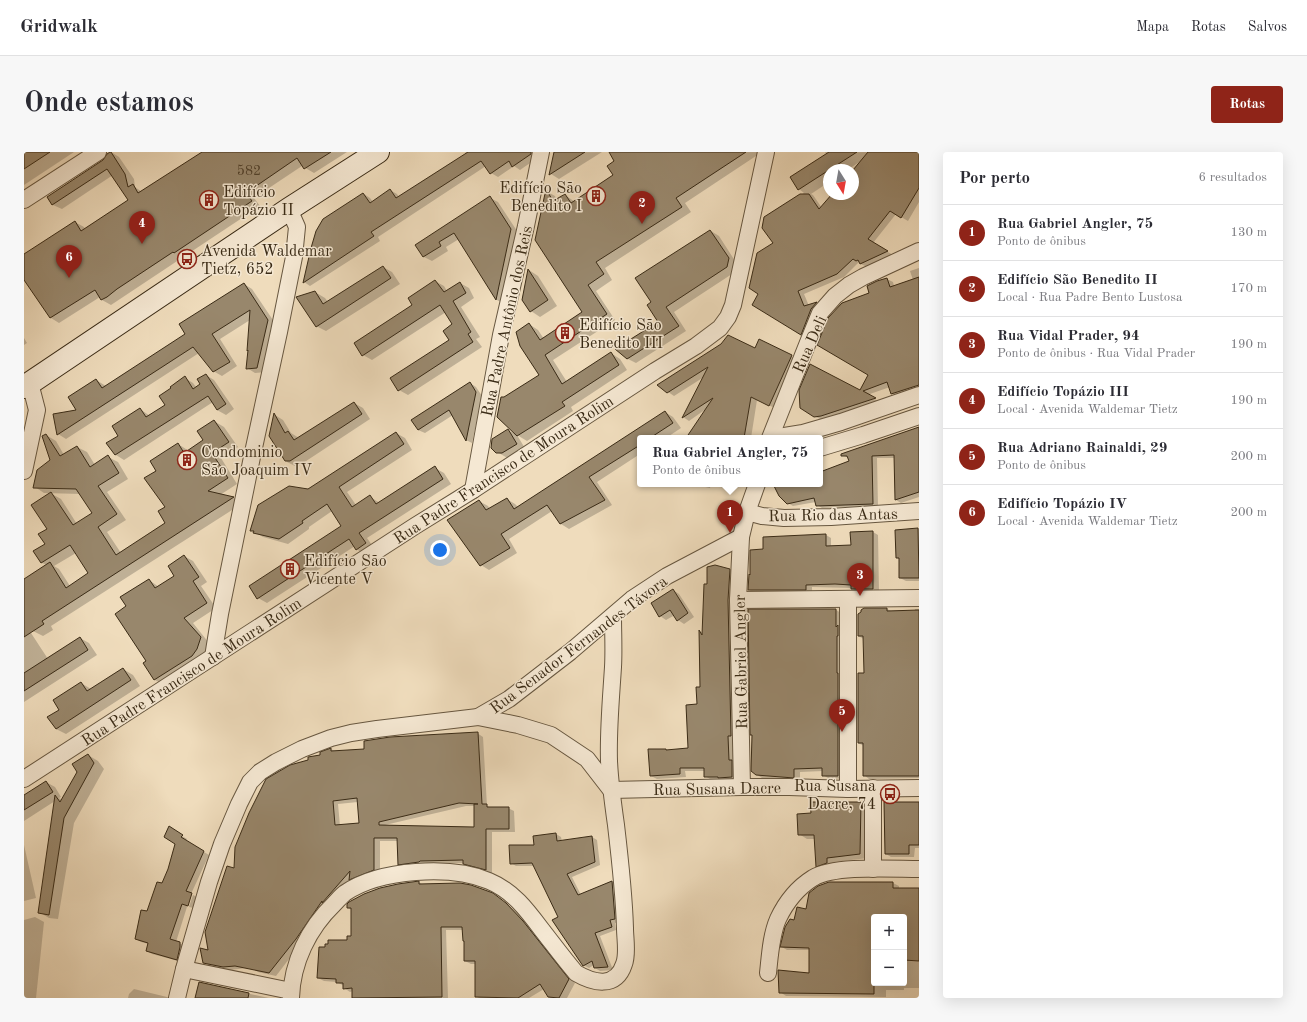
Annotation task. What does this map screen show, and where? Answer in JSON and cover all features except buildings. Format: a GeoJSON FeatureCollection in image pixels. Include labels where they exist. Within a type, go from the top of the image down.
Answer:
{"type":"FeatureCollection","features":[{"type":"Feature","properties":{"kind":"street"},"geometry":{"type":"LineString","coordinates":[[24,200],[98,152]]}},
{"type":"Feature","properties":{"kind":"street"},"geometry":{"type":"LineString","coordinates":[[24,471],[37,410],[27,385],[289,209],[378,152]]}},
{"type":"Feature","properties":{"kind":"street","name":"Rua Padre Antônio dos Reis"},"geometry":{"type":"LineString","coordinates":[[473,490],[501,335],[541,152]]}},
{"type":"Feature","properties":{"kind":"street","name":"Rua Padre Francisco de Moura Rolim"},"geometry":{"type":"LineString","coordinates":[[24,779],[696,346],[720,328],[728,317],[733,305],[766,152]]}},
{"type":"Feature","properties":{"kind":"street"},"geometry":{"type":"LineString","coordinates":[[213,657],[220,614],[294,257],[297,227],[289,209]]}},
{"type":"Feature","properties":{"kind":"street","name":"Rua Deli"},"geometry":{"type":"LineString","coordinates":[[772,435],[820,313],[835,296],[863,276],[919,251]]}},
{"type":"Feature","properties":{"kind":"street"},"geometry":{"type":"LineString","coordinates":[[788,435],[811,431],[841,422],[919,395]]}},
{"type":"Feature","properties":{"kind":"street"},"geometry":{"type":"LineString","coordinates":[[823,447],[919,416]]}},
{"type":"Feature","properties":{"kind":"street"},"geometry":{"type":"LineString","coordinates":[[740,538],[756,487]]}},
{"type":"Feature","properties":{"kind":"street","name":"Rua Rio das Antas"},"geometry":{"type":"LineString","coordinates":[[747,512],[762,516],[784,518],[831,517],[919,511]]}},
{"type":"Feature","properties":{"kind":"street","name":"Rua Gabriel Angler"},"geometry":{"type":"LineString","coordinates":[[740,538],[738,600],[742,787]]}},
{"type":"Feature","properties":{"kind":"street","name":"Rua Senador Fernandes Távora"},"geometry":{"type":"LineString","coordinates":[[478,717],[509,699],[570,652],[632,599],[668,576],[740,538]]}},
{"type":"Feature","properties":{"kind":"street"},"geometry":{"type":"LineString","coordinates":[[738,600],[919,598]]}},
{"type":"Feature","properties":{"kind":"street"},"geometry":{"type":"LineString","coordinates":[[848,599],[848,789]]}},
{"type":"Feature","properties":{"kind":"street"},"geometry":{"type":"LineString","coordinates":[[184,969],[291,995],[297,962],[308,936],[327,911],[345,893],[371,880],[400,874],[434,871],[459,872],[489,881],[507,891],[524,906],[576,972],[587,979],[598,982],[610,981],[619,974],[624,964],[625,950],[622,888],[611,790],[608,741],[613,666],[612,616]]}},
{"type":"Feature","properties":{"kind":"street","name":"Rua Senador Fernandes Távora"},"geometry":{"type":"LineString","coordinates":[[177,998],[209,882],[222,844],[250,782],[260,772],[302,749],[331,738],[351,733],[478,717],[518,725],[551,735],[587,760],[611,790]]}},
{"type":"Feature","properties":{"kind":"street","name":"Rua Susana Dacre"},"geometry":{"type":"LineString","coordinates":[[611,790],[742,787],[848,789],[919,788]]}},
{"type":"Feature","properties":{"kind":"street"},"geometry":{"type":"LineString","coordinates":[[873,788],[873,869]]}},
{"type":"Feature","properties":{"kind":"street"},"geometry":{"type":"LineString","coordinates":[[768,973],[771,944],[778,920],[791,896],[814,878],[834,871],[919,869]]}},
{"type":"Feature","properties":{"kind":"place","name":"Edifício São Benedito I"},"geometry":{"type":"Point","coordinates":[596,196]}},
{"type":"Feature","properties":{"kind":"place","name":"Edifício Topázio II"},"geometry":{"type":"Point","coordinates":[209,200]}},
{"type":"Feature","properties":{"kind":"place","name":"Edifício São Benedito II"},"geometry":{"type":"Point","coordinates":[642,224]}},
{"type":"Feature","properties":{"kind":"place","name":"Edifício Topázio III"},"geometry":{"type":"Point","coordinates":[142,244]}},
{"type":"Feature","properties":{"kind":"place","name":"Avenida Waldemar Tietz, 652"},"geometry":{"type":"Point","coordinates":[187,259]}},
{"type":"Feature","properties":{"kind":"place","name":"Edifício Topázio IV"},"geometry":{"type":"Point","coordinates":[69,278]}},
{"type":"Feature","properties":{"kind":"place","name":"Edifício São Benedito III"},"geometry":{"type":"Point","coordinates":[565,333]}},
{"type":"Feature","properties":{"kind":"place","name":"Condominio São Joaquim IV"},"geometry":{"type":"Point","coordinates":[187,460]}},
{"type":"Feature","properties":{"kind":"place","name":"Rua Gabriel Angler, 75"},"geometry":{"type":"Point","coordinates":[730,533]}},
{"type":"Feature","properties":{"kind":"place","name":"Edifício São Vicente V"},"geometry":{"type":"Point","coordinates":[290,569]}},
{"type":"Feature","properties":{"kind":"place","name":"Rua Vidal Prader, 94"},"geometry":{"type":"Point","coordinates":[860,596]}},
{"type":"Feature","properties":{"kind":"place","name":"Rua Adriano Rainaldi, 29"},"geometry":{"type":"Point","coordinates":[842,732]}},
{"type":"Feature","properties":{"kind":"place","name":"Rua Susana Dacre, 74"},"geometry":{"type":"Point","coordinates":[890,794]}}]}
